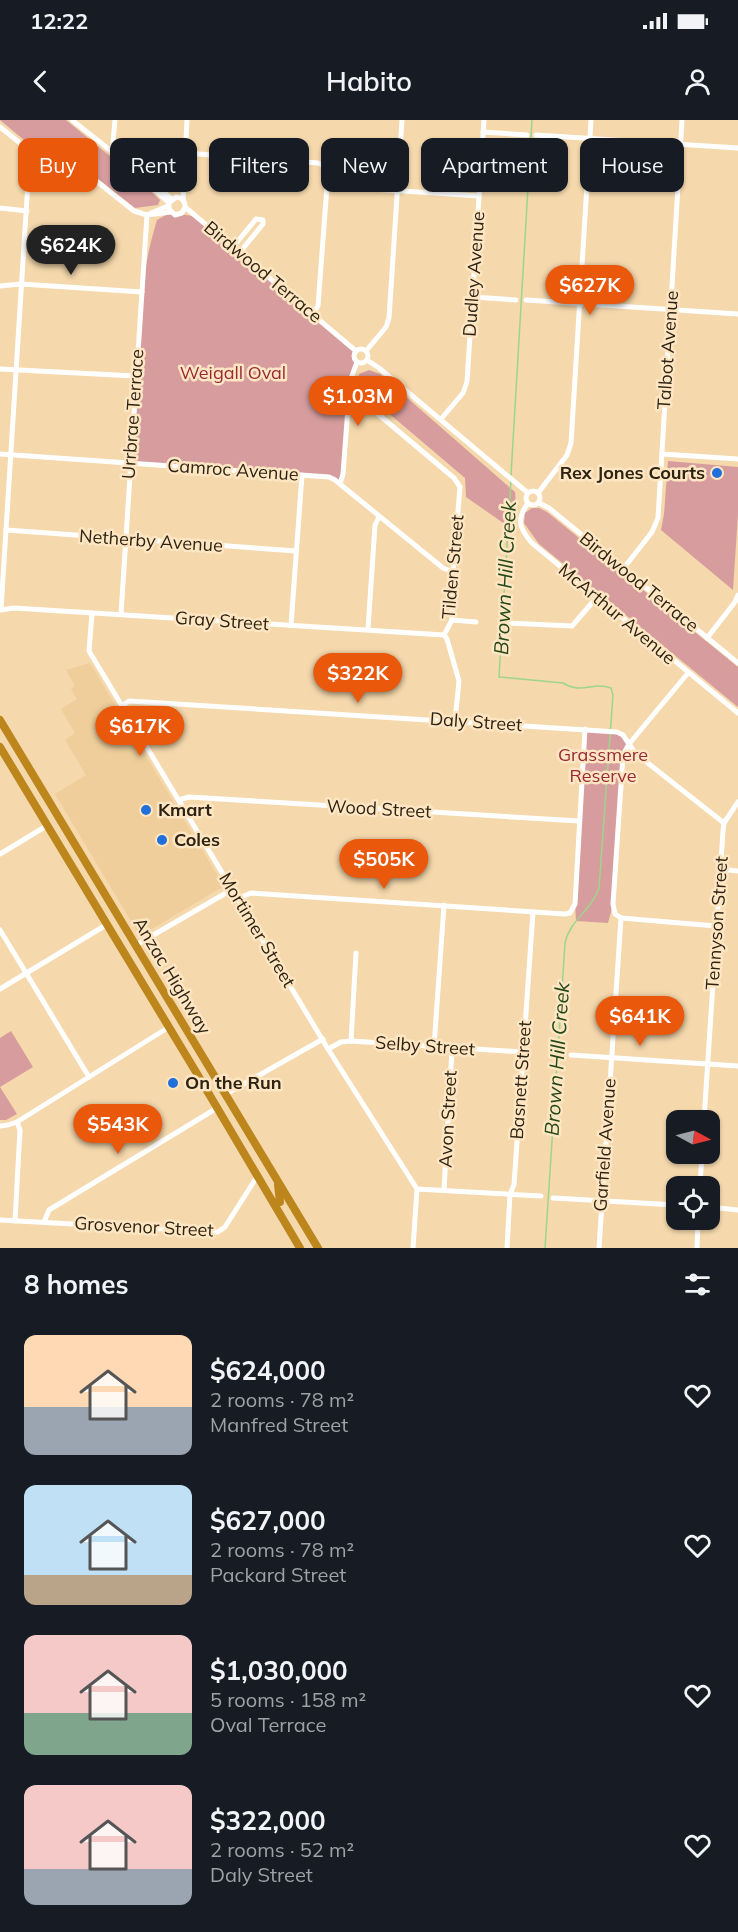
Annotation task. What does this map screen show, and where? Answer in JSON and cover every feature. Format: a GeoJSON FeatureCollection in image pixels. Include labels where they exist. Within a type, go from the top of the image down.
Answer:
{"type":"FeatureCollection","features":[{"type":"Feature","properties":{"kind":"highway","name":"Anzac Highway"},"geometry":{"type":"LineString","coordinates":[[0,720],[318,1245]]}},
{"type":"Feature","properties":{"kind":"highway","name":"Anzac Highway"},"geometry":{"type":"LineString","coordinates":[[0,747],[300,1248]]}},
{"type":"Feature","properties":{"kind":"highway"},"geometry":{"type":"LineString","coordinates":[[9,762],[15,759],[16,747]]}},
{"type":"Feature","properties":{"kind":"highway"},"geometry":{"type":"LineString","coordinates":[[48,825],[50,803]]}},
{"type":"Feature","properties":{"kind":"highway"},"geometry":{"type":"LineString","coordinates":[[143,983],[154,975]]}},
{"type":"Feature","properties":{"kind":"highway"},"geometry":{"type":"LineString","coordinates":[[189,1061],[194,1062],[198,1059],[199,1050]]}},
{"type":"Feature","properties":{"kind":"highway"},"geometry":{"type":"LineString","coordinates":[[201,1081],[201,1067],[208,1066]]}},
{"type":"Feature","properties":{"kind":"highway"},"geometry":{"type":"LineString","coordinates":[[274,1203],[279,1203],[280,1200],[278,1181]]}},
{"type":"Feature","properties":{"kind":"street"},"geometry":{"type":"LineString","coordinates":[[72,120],[110,151]]}},
{"type":"Feature","properties":{"kind":"street"},"geometry":{"type":"LineString","coordinates":[[113,138],[115,120]]}},
{"type":"Feature","properties":{"kind":"street"},"geometry":{"type":"LineString","coordinates":[[186,138],[187,120]]}},
{"type":"Feature","properties":{"kind":"street"},"geometry":{"type":"LineString","coordinates":[[401,138],[402,120]]}},
{"type":"Feature","properties":{"kind":"street","name":"Dudley Avenue"},"geometry":{"type":"LineString","coordinates":[[441,419],[466,387],[484,120]]}},
{"type":"Feature","properties":{"kind":"street"},"geometry":{"type":"LineString","coordinates":[[536,135],[590,138],[591,120]]}},
{"type":"Feature","properties":{"kind":"street","name":"Talbot Avenue"},"geometry":{"type":"LineString","coordinates":[[681,138],[682,120]]}},
{"type":"Feature","properties":{"kind":"street"},"geometry":{"type":"LineString","coordinates":[[0,127],[18,142]]}},
{"type":"Feature","properties":{"kind":"street"},"geometry":{"type":"LineString","coordinates":[[483,132],[527,135]]}},
{"type":"Feature","properties":{"kind":"street"},"geometry":{"type":"LineString","coordinates":[[684,144],[738,148]]}},
{"type":"Feature","properties":{"kind":"street"},"geometry":{"type":"LineString","coordinates":[[197,154],[321,165]]}},
{"type":"Feature","properties":{"kind":"street"},"geometry":{"type":"LineString","coordinates":[[98,182],[134,211],[147,215],[173,203]]}},
{"type":"Feature","properties":{"kind":"street"},"geometry":{"type":"LineString","coordinates":[[1,610],[28,192]]}},
{"type":"Feature","properties":{"kind":"street"},"geometry":{"type":"LineString","coordinates":[[160,192],[184,210]]}},
{"type":"Feature","properties":{"kind":"street"},"geometry":{"type":"LineString","coordinates":[[178,192],[173,203],[175,214],[184,210]]}},
{"type":"Feature","properties":{"kind":"street"},"geometry":{"type":"LineString","coordinates":[[313,313],[318,306],[327,192]]}},
{"type":"Feature","properties":{"kind":"street"},"geometry":{"type":"LineString","coordinates":[[366,351],[388,322],[398,192]]}},
{"type":"Feature","properties":{"kind":"street"},"geometry":{"type":"LineString","coordinates":[[409,192],[479,196]]}},
{"type":"Feature","properties":{"kind":"street"},"geometry":{"type":"LineString","coordinates":[[538,493],[570,449],[586,192]]}},
{"type":"Feature","properties":{"kind":"street","name":"Talbot Avenue"},"geometry":{"type":"LineString","coordinates":[[623,569],[656,525],[678,192]]}},
{"type":"Feature","properties":{"kind":"street"},"geometry":{"type":"LineString","coordinates":[[0,208],[27,211]]}},
{"type":"Feature","properties":{"kind":"street","name":"Birdwood Terrace"},"geometry":{"type":"LineString","coordinates":[[184,210],[197,217],[240,252],[356,351]]}},
{"type":"Feature","properties":{"kind":"street","name":"Urrbrae Terrace"},"geometry":{"type":"LineString","coordinates":[[121,614],[147,215]]}},
{"type":"Feature","properties":{"kind":"street"},"geometry":{"type":"LineString","coordinates":[[233,247],[256,219],[262,220],[263,224],[240,252]]}},
{"type":"Feature","properties":{"kind":"street"},"geometry":{"type":"LineString","coordinates":[[0,286],[21,284],[142,292]]}},
{"type":"Feature","properties":{"kind":"street"},"geometry":{"type":"LineString","coordinates":[[473,297],[516,300]]}},
{"type":"Feature","properties":{"kind":"street"},"geometry":{"type":"LineString","coordinates":[[526,300],[738,314]]}},
{"type":"Feature","properties":{"kind":"street"},"geometry":{"type":"LineString","coordinates":[[366,351],[362,349],[356,351],[354,357],[357,362],[350,381],[338,482],[443,568],[453,572]]}},
{"type":"Feature","properties":{"kind":"street"},"geometry":{"type":"LineString","coordinates":[[366,351],[367,360]]}},
{"type":"Feature","properties":{"kind":"street"},"geometry":{"type":"LineString","coordinates":[[367,360],[528,493]]}},
{"type":"Feature","properties":{"kind":"street"},"geometry":{"type":"LineString","coordinates":[[357,362],[363,363],[367,360]]}},
{"type":"Feature","properties":{"kind":"street"},"geometry":{"type":"LineString","coordinates":[[0,369],[135,376]]}},
{"type":"Feature","properties":{"kind":"street","name":"Tilden Street"},"geometry":{"type":"LineString","coordinates":[[348,396],[360,399],[458,482],[460,499],[453,572],[452,620],[444,635],[459,681],[455,721]]}},
{"type":"Feature","properties":{"kind":"street","name":"Camroc Avenue"},"geometry":{"type":"LineString","coordinates":[[0,454],[302,475],[338,482]]}},
{"type":"Feature","properties":{"kind":"street"},"geometry":{"type":"LineString","coordinates":[[662,454],[738,459]]}},
{"type":"Feature","properties":{"kind":"street"},"geometry":{"type":"LineString","coordinates":[[291,625],[302,475]]}},
{"type":"Feature","properties":{"kind":"street"},"geometry":{"type":"LineString","coordinates":[[528,493],[534,491],[538,493]]}},
{"type":"Feature","properties":{"kind":"street"},"geometry":{"type":"LineString","coordinates":[[528,493],[526,496],[528,503],[535,505],[540,499],[538,493]]}},
{"type":"Feature","properties":{"kind":"street","name":"Birdwood Terrace"},"geometry":{"type":"LineString","coordinates":[[539,502],[738,663]]}},
{"type":"Feature","properties":{"kind":"street","name":"McArthur Avenue"},"geometry":{"type":"LineString","coordinates":[[528,503],[520,518],[526,535],[597,597],[738,713]]}},
{"type":"Feature","properties":{"kind":"street"},"geometry":{"type":"LineString","coordinates":[[368,629],[375,525],[379,517]]}},
{"type":"Feature","properties":{"kind":"street","name":"Netherby Avenue"},"geometry":{"type":"LineString","coordinates":[[6,530],[296,551]]}},
{"type":"Feature","properties":{"kind":"street"},"geometry":{"type":"LineString","coordinates":[[707,638],[738,595]]}},
{"type":"Feature","properties":{"kind":"street"},"geometry":{"type":"LineString","coordinates":[[507,623],[572,626],[597,597]]}},
{"type":"Feature","properties":{"kind":"street","name":"Gray Street"},"geometry":{"type":"LineString","coordinates":[[1,610],[14,608],[121,614],[444,635]]}},
{"type":"Feature","properties":{"kind":"street","name":"Mortimer Street"},"geometry":{"type":"LineString","coordinates":[[92,613],[89,651],[328,1049],[417,1189]]}},
{"type":"Feature","properties":{"kind":"street"},"geometry":{"type":"LineString","coordinates":[[452,620],[476,622]]}},
{"type":"Feature","properties":{"kind":"street","name":"Garfield Avenue"},"geometry":{"type":"LineString","coordinates":[[599,1248],[621,918],[615,914],[613,904],[623,755],[629,744],[688,673]]}},
{"type":"Feature","properties":{"kind":"street","name":"Daly Street"},"geometry":{"type":"LineString","coordinates":[[122,706],[129,701],[617,732],[623,735],[635,753],[724,823]]}},
{"type":"Feature","properties":{"kind":"street"},"geometry":{"type":"LineString","coordinates":[[239,898],[251,893],[566,914],[573,910],[574,904],[585,729]]}},
{"type":"Feature","properties":{"kind":"street","name":"Wood Street"},"geometry":{"type":"LineString","coordinates":[[179,800],[189,797],[579,821]]}},
{"type":"Feature","properties":{"kind":"street","name":"Tennyson Street"},"geometry":{"type":"LineString","coordinates":[[705,1110],[724,823],[738,802]]}},
{"type":"Feature","properties":{"kind":"street"},"geometry":{"type":"LineString","coordinates":[[0,854],[48,825]]}},
{"type":"Feature","properties":{"kind":"street"},"geometry":{"type":"LineString","coordinates":[[720,870],[738,871]]}},
{"type":"Feature","properties":{"kind":"street"},"geometry":{"type":"LineString","coordinates":[[136,945],[233,889]]}},
{"type":"Feature","properties":{"kind":"street"},"geometry":{"type":"LineString","coordinates":[[434,1047],[444,905]]}},
{"type":"Feature","properties":{"kind":"street","name":"Basnett Street"},"geometry":{"type":"LineString","coordinates":[[507,1248],[510,1194],[514,1185],[533,912]]}},
{"type":"Feature","properties":{"kind":"street"},"geometry":{"type":"LineString","coordinates":[[621,918],[716,926]]}},
{"type":"Feature","properties":{"kind":"street"},"geometry":{"type":"LineString","coordinates":[[0,989],[106,925]]}},
{"type":"Feature","properties":{"kind":"street"},"geometry":{"type":"LineString","coordinates":[[0,930],[89,1077]]}},
{"type":"Feature","properties":{"kind":"street"},"geometry":{"type":"LineString","coordinates":[[351,1041],[356,953]]}},
{"type":"Feature","properties":{"kind":"street"},"geometry":{"type":"LineString","coordinates":[[0,1126],[17,1122],[169,1027]]}},
{"type":"Feature","properties":{"kind":"street"},"geometry":{"type":"LineString","coordinates":[[226,1094],[323,1039]]}},
{"type":"Feature","properties":{"kind":"street","name":"Selby Street"},"geometry":{"type":"LineString","coordinates":[[328,1049],[340,1042],[351,1041],[523,1052]]}},
{"type":"Feature","properties":{"kind":"street","name":"Avon Street"},"geometry":{"type":"LineString","coordinates":[[444,1190],[452,1049]]}},
{"type":"Feature","properties":{"kind":"street"},"geometry":{"type":"LineString","coordinates":[[571,1055],[738,1066]]}},
{"type":"Feature","properties":{"kind":"street"},"geometry":{"type":"LineString","coordinates":[[44,1222],[50,1210],[217,1108]]}},
{"type":"Feature","properties":{"kind":"street"},"geometry":{"type":"LineString","coordinates":[[15,1221],[20,1130],[17,1122]]}},
{"type":"Feature","properties":{"kind":"street","name":"Grosvenor Street"},"geometry":{"type":"LineString","coordinates":[[0,1220],[218,1232],[225,1227],[258,1175]]}},
{"type":"Feature","properties":{"kind":"street"},"geometry":{"type":"LineString","coordinates":[[413,1248],[417,1189],[541,1196]]}},
{"type":"Feature","properties":{"kind":"street"},"geometry":{"type":"LineString","coordinates":[[554,1198],[666,1204]]}},
{"type":"Feature","properties":{"kind":"street"},"geometry":{"type":"LineString","coordinates":[[720,1208],[738,1209]]}},
{"type":"Feature","properties":{"kind":"street"},"geometry":{"type":"LineString","coordinates":[[697,1248],[698,1230]]}},
{"type":"Feature","properties":{"kind":"shaded area"},"geometry":{"type":"Polygon","coordinates":[[[90,663],[224,886],[140,936],[55,794],[86,775],[65,740],[75,733],[61,709],[77,699],[71,689],[75,686],[66,670],[90,663]]]}},
{"type":"Feature","properties":{"kind":"green space"},"geometry":{"type":"Polygon","coordinates":[[[0,120],[66,120],[88,138],[22,138],[0,120]]]}},
{"type":"Feature","properties":{"kind":"green space"},"geometry":{"type":"Polygon","coordinates":[[[98,146],[110,156],[110,188],[98,179],[98,146]]]}},
{"type":"Feature","properties":{"kind":"green space"},"geometry":{"type":"Polygon","coordinates":[[[115,192],[152,192],[160,200],[158,205],[135,208],[115,192]]]}},
{"type":"Feature","properties":{"kind":"green space","name":"Weigall Oval"},"geometry":{"type":"Polygon","coordinates":[[[171,212],[197,217],[356,351],[354,357],[357,362],[350,381],[340,484],[329,477],[130,462],[137,340],[144,278],[157,220],[171,212]]]}},
{"type":"Feature","properties":{"kind":"green space"},"geometry":{"type":"Polygon","coordinates":[[[369,370],[380,374],[515,492],[515,515],[509,527],[466,497],[465,478],[359,388],[359,374],[369,370]]]}},
{"type":"Feature","properties":{"kind":"green space"},"geometry":{"type":"Polygon","coordinates":[[[668,461],[738,467],[738,514],[733,590],[661,530],[668,461]]]}},
{"type":"Feature","properties":{"kind":"green space"},"geometry":{"type":"Polygon","coordinates":[[[532,508],[539,508],[547,512],[738,667],[738,707],[539,544],[524,523],[525,513],[532,508]]]}},
{"type":"Feature","properties":{"kind":"green space","name":"Grassmere Reserve"},"geometry":{"type":"Polygon","coordinates":[[[585,729],[620,733],[629,744],[623,755],[613,904],[608,923],[576,921],[585,729]]]}},
{"type":"Feature","properties":{"kind":"green space"},"geometry":{"type":"Polygon","coordinates":[[[11,1031],[33,1067],[0,1087],[0,1038],[11,1031]]]}},
{"type":"Feature","properties":{"kind":"green space"},"geometry":{"type":"Polygon","coordinates":[[[0,1087],[17,1114],[6,1120],[0,1120],[0,1087]]]}},
{"type":"Feature","properties":{"kind":"waterway","name":"Brown Hill Creek"},"geometry":{"type":"LineString","coordinates":[[511,475],[532,120]]}},
{"type":"Feature","properties":{"kind":"waterway","name":"Brown Hill Creek"},"geometry":{"type":"LineString","coordinates":[[511,480],[499,677],[563,683],[576,688],[604,686],[611,688],[613,695],[599,888],[596,896],[571,928],[565,943],[545,1248]]}},
{"type":"Feature","properties":{"kind":"place","name":"Rex Jones Courts"},"geometry":{"type":"Point","coordinates":[717,473]}},
{"type":"Feature","properties":{"kind":"place","name":"Kmart"},"geometry":{"type":"Point","coordinates":[146,810]}},
{"type":"Feature","properties":{"kind":"place","name":"Coles"},"geometry":{"type":"Point","coordinates":[162,840]}},
{"type":"Feature","properties":{"kind":"place","name":"On the Run"},"geometry":{"type":"Point","coordinates":[173,1083]}}]}
